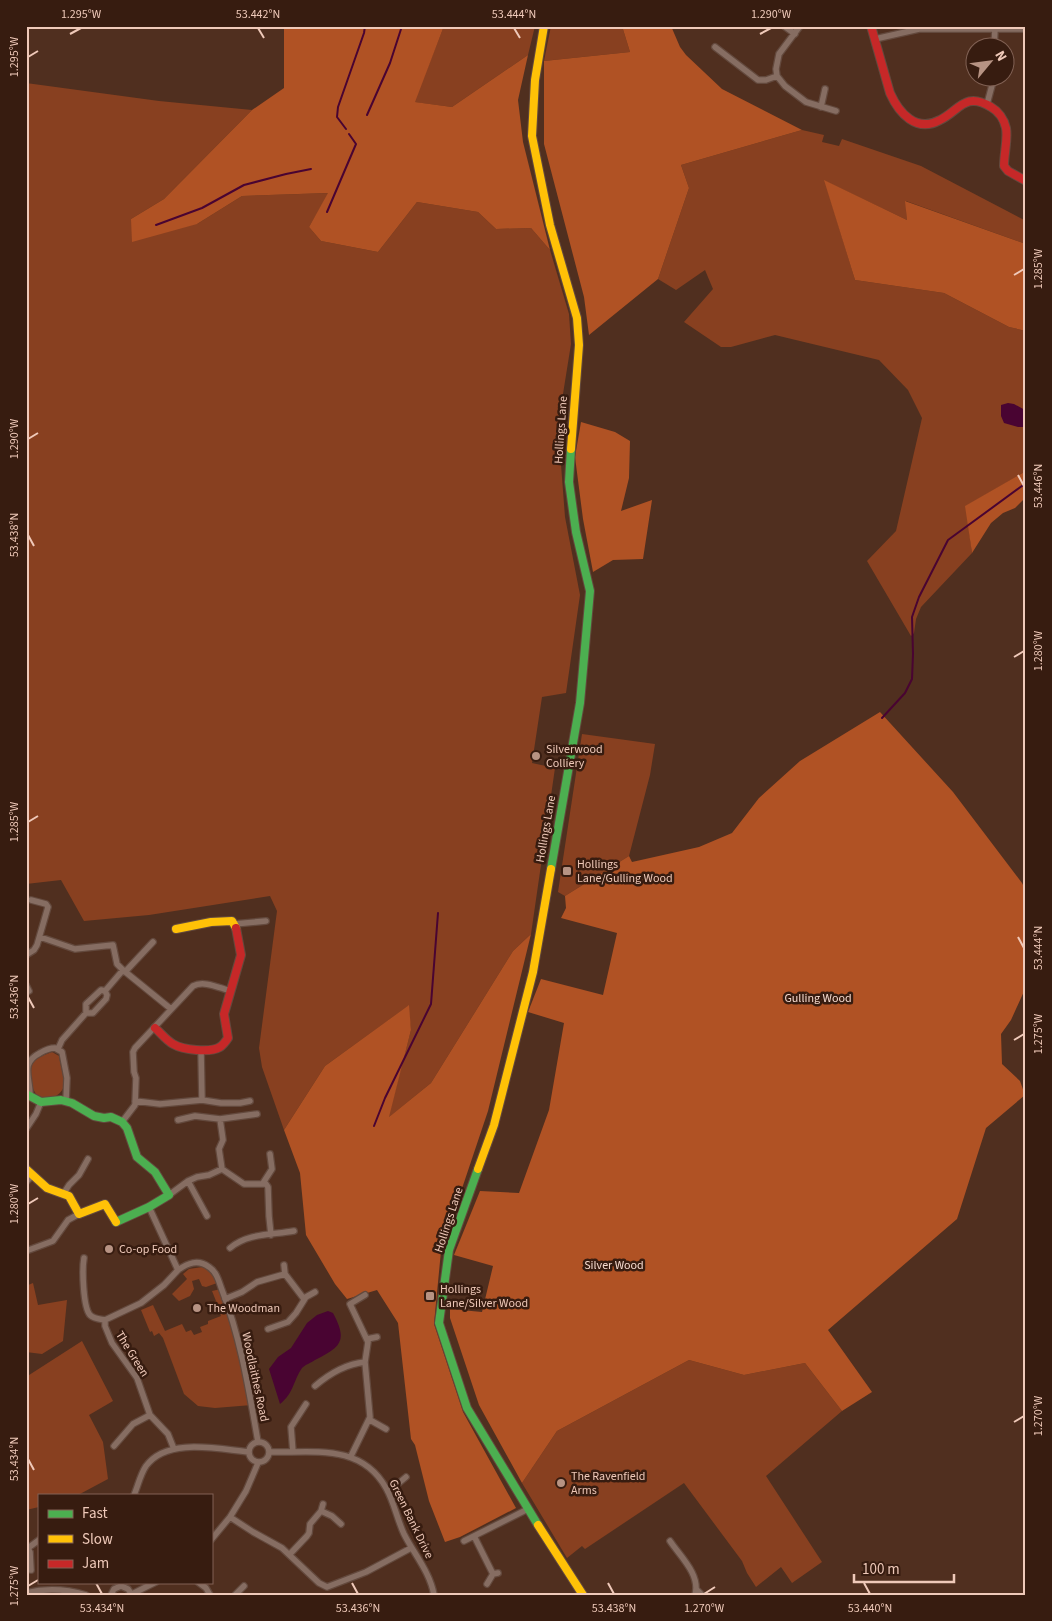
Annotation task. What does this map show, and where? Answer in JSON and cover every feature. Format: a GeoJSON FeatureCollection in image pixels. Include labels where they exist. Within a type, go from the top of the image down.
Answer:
{"type":"FeatureCollection","features":[{"type":"Feature","properties":{"kind":"street","name":"Hollings Lane"},"geometry":{"type":"LineString","coordinates":[[544,26],[534,80],[532,136],[550,225],[579,334],[569,482],[576,532],[590,591],[580,703],[533,972],[494,1125],[450,1250],[439,1323],[467,1408],[583,1595]]}},
{"type":"Feature","properties":{"kind":"street"},"geometry":{"type":"LineString","coordinates":[[784,26],[794,34]]}},
{"type":"Feature","properties":{"kind":"street"},"geometry":{"type":"LineString","coordinates":[[800,26],[780,54],[776,69],[778,76],[785,86],[806,102],[836,111]]}},
{"type":"Feature","properties":{"kind":"street"},"geometry":{"type":"LineString","coordinates":[[871,26],[893,102],[898,110],[912,121],[927,124],[936,122],[965,102],[986,104],[999,113],[1006,126],[1004,166],[1008,171],[1026,181]]}},
{"type":"Feature","properties":{"kind":"street"},"geometry":{"type":"LineString","coordinates":[[875,39],[919,29],[1026,29]]}},
{"type":"Feature","properties":{"kind":"street"},"geometry":{"type":"LineString","coordinates":[[994,29],[994,38]]}},
{"type":"Feature","properties":{"kind":"street"},"geometry":{"type":"LineString","coordinates":[[715,47],[758,80],[766,80],[778,76]]}},
{"type":"Feature","properties":{"kind":"street"},"geometry":{"type":"LineString","coordinates":[[986,104],[991,88]]}},
{"type":"Feature","properties":{"kind":"street"},"geometry":{"type":"LineString","coordinates":[[821,107],[825,89]]}},
{"type":"Feature","properties":{"kind":"street"},"geometry":{"type":"LineString","coordinates":[[26,955],[34,950],[40,937],[48,907],[46,904],[31,900]]}},
{"type":"Feature","properties":{"kind":"street"},"geometry":{"type":"LineString","coordinates":[[176,929],[222,921],[234,924],[266,921]]}},
{"type":"Feature","properties":{"kind":"street"},"geometry":{"type":"LineString","coordinates":[[155,1028],[173,1043],[184,1048],[201,1050],[220,1048],[228,1038],[224,1014],[241,955],[237,930],[234,924]]}},
{"type":"Feature","properties":{"kind":"street"},"geometry":{"type":"LineString","coordinates":[[40,937],[75,949],[113,945],[117,964],[171,1009]]}},
{"type":"Feature","properties":{"kind":"street"},"geometry":{"type":"LineString","coordinates":[[105,991],[153,942]]}},
{"type":"Feature","properties":{"kind":"street"},"geometry":{"type":"LineString","coordinates":[[122,1122],[135,1107],[136,1078],[134,1072],[134,1052],[193,986],[203,983],[231,991]]}},
{"type":"Feature","properties":{"kind":"street"},"geometry":{"type":"LineString","coordinates":[[86,1013],[86,1004],[98,991],[105,991]]}},
{"type":"Feature","properties":{"kind":"street"},"geometry":{"type":"LineString","coordinates":[[58,1049],[67,1034],[86,1013],[93,1013],[106,999],[107,994],[105,991]]}},
{"type":"Feature","properties":{"kind":"street"},"geometry":{"type":"LineString","coordinates":[[66,1101],[68,1078],[63,1056],[58,1049],[52,1048],[37,1055],[28,1065],[28,1095],[41,1102],[66,1101],[94,1116],[111,1117],[122,1122],[127,1128],[137,1156],[155,1172],[169,1195]]}},
{"type":"Feature","properties":{"kind":"street"},"geometry":{"type":"LineString","coordinates":[[201,1050],[202,1100]]}},
{"type":"Feature","properties":{"kind":"street"},"geometry":{"type":"LineString","coordinates":[[136,1101],[160,1104],[202,1100],[221,1103],[250,1101]]}},
{"type":"Feature","properties":{"kind":"street"},"geometry":{"type":"LineString","coordinates":[[26,1129],[35,1116],[41,1102]]}},
{"type":"Feature","properties":{"kind":"street"},"geometry":{"type":"LineString","coordinates":[[178,1120],[196,1116],[220,1119],[257,1114]]}},
{"type":"Feature","properties":{"kind":"street"},"geometry":{"type":"LineString","coordinates":[[220,1119],[223,1140],[219,1149],[222,1169],[244,1184],[263,1183],[268,1187],[271,1235]]}},
{"type":"Feature","properties":{"kind":"street"},"geometry":{"type":"LineString","coordinates":[[263,1183],[272,1169],[270,1154]]}},
{"type":"Feature","properties":{"kind":"street"},"geometry":{"type":"LineString","coordinates":[[64,1193],[79,1175],[88,1160]]}},
{"type":"Feature","properties":{"kind":"street"},"geometry":{"type":"LineString","coordinates":[[26,1168],[46,1188],[64,1193],[72,1200],[79,1214]]}},
{"type":"Feature","properties":{"kind":"street"},"geometry":{"type":"LineString","coordinates":[[26,1251],[53,1241],[68,1220],[79,1214],[105,1204],[114,1221],[117,1222],[149,1207],[188,1181],[222,1169]]}},
{"type":"Feature","properties":{"kind":"street"},"geometry":{"type":"LineString","coordinates":[[26,1182],[33,1176]]}},
{"type":"Feature","properties":{"kind":"street"},"geometry":{"type":"LineString","coordinates":[[188,1181],[207,1216]]}},
{"type":"Feature","properties":{"kind":"street"},"geometry":{"type":"LineString","coordinates":[[84,1258],[82,1266],[87,1310],[94,1318],[105,1320],[141,1303],[159,1289],[178,1270],[149,1207]]}},
{"type":"Feature","properties":{"kind":"street"},"geometry":{"type":"LineString","coordinates":[[230,1248],[236,1243],[252,1236],[294,1231]]}},
{"type":"Feature","properties":{"kind":"street","name":"Woodlaithes Road"},"geometry":{"type":"LineString","coordinates":[[178,1270],[186,1264],[194,1262],[202,1263],[214,1271],[241,1349],[258,1442]]}},
{"type":"Feature","properties":{"kind":"street"},"geometry":{"type":"LineString","coordinates":[[284,1265],[285,1274],[304,1299]]}},
{"type":"Feature","properties":{"kind":"street"},"geometry":{"type":"LineString","coordinates":[[225,1299],[242,1292],[258,1282],[285,1274]]}},
{"type":"Feature","properties":{"kind":"street"},"geometry":{"type":"LineString","coordinates":[[268,1329],[288,1322],[304,1299],[315,1292]]}},
{"type":"Feature","properties":{"kind":"street"},"geometry":{"type":"LineString","coordinates":[[352,1456],[370,1420],[364,1362],[368,1346],[367,1339],[350,1304],[365,1295]]}},
{"type":"Feature","properties":{"kind":"street","name":"The Green"},"geometry":{"type":"LineString","coordinates":[[105,1320],[105,1326],[112,1344],[137,1378],[150,1416],[168,1434],[174,1449]]}},
{"type":"Feature","properties":{"kind":"street"},"geometry":{"type":"LineString","coordinates":[[367,1339],[377,1337]]}},
{"type":"Feature","properties":{"kind":"street"},"geometry":{"type":"LineString","coordinates":[[315,1386],[334,1373],[354,1363],[364,1362]]}},
{"type":"Feature","properties":{"kind":"street"},"geometry":{"type":"LineString","coordinates":[[293,1452],[291,1427],[306,1404]]}},
{"type":"Feature","properties":{"kind":"street"},"geometry":{"type":"LineString","coordinates":[[114,1446],[133,1424],[150,1416]]}},
{"type":"Feature","properties":{"kind":"street"},"geometry":{"type":"LineString","coordinates":[[370,1420],[386,1429]]}},
{"type":"Feature","properties":{"kind":"street"},"geometry":{"type":"LineString","coordinates":[[258,1442],[266,1445],[270,1452],[267,1460],[258,1463],[251,1459],[249,1452],[252,1445],[258,1442]]}},
{"type":"Feature","properties":{"kind":"street"},"geometry":{"type":"LineString","coordinates":[[135,1494],[146,1466],[159,1455],[174,1449],[193,1447],[249,1452]]}},
{"type":"Feature","properties":{"kind":"street","name":"Green Bank Drive"},"geometry":{"type":"LineString","coordinates":[[270,1452],[330,1453],[352,1456],[370,1467],[388,1492],[411,1548],[429,1577],[434,1595]]}},
{"type":"Feature","properties":{"kind":"street"},"geometry":{"type":"LineString","coordinates":[[212,1539],[230,1517],[246,1491],[258,1463]]}},
{"type":"Feature","properties":{"kind":"street"},"geometry":{"type":"LineString","coordinates":[[388,1492],[406,1477]]}},
{"type":"Feature","properties":{"kind":"street"},"geometry":{"type":"LineString","coordinates":[[290,1554],[307,1536],[312,1521],[321,1511],[323,1504]]}},
{"type":"Feature","properties":{"kind":"street"},"geometry":{"type":"LineString","coordinates":[[464,1541],[528,1508]]}},
{"type":"Feature","properties":{"kind":"street"},"geometry":{"type":"LineString","coordinates":[[321,1511],[332,1516],[341,1524]]}},
{"type":"Feature","properties":{"kind":"street"},"geometry":{"type":"LineString","coordinates":[[230,1517],[253,1532],[277,1544],[290,1554],[319,1583],[327,1587],[366,1572],[411,1548]]}},
{"type":"Feature","properties":{"kind":"street"},"geometry":{"type":"LineString","coordinates":[[474,1536],[496,1573],[487,1584]]}},
{"type":"Feature","properties":{"kind":"street"},"geometry":{"type":"LineString","coordinates":[[670,1542],[694,1575],[696,1592],[702,1595]]}},
{"type":"Feature","properties":{"kind":"street"},"geometry":{"type":"LineString","coordinates":[[27,1546],[30,1570]]}},
{"type":"Feature","properties":{"kind":"street"},"geometry":{"type":"LineString","coordinates":[[111,1595],[119,1584],[128,1588],[132,1594],[152,1584]]}},
{"type":"Feature","properties":{"kind":"street"},"geometry":{"type":"LineString","coordinates":[[201,1584],[210,1595]]}},
{"type":"Feature","properties":{"kind":"street"},"geometry":{"type":"LineString","coordinates":[[235,1595],[244,1586]]}},
{"type":"Feature","properties":{"kind":"street"},"geometry":{"type":"LineString","coordinates":[[26,1593],[36,1590],[61,1590],[86,1595]]}},
{"type":"Feature","properties":{"kind":"shaded area"},"geometry":{"type":"Polygon","coordinates":[[[444,26],[535,26],[528,55],[452,107],[414,102],[444,26]]]}},
{"type":"Feature","properties":{"kind":"shaded area"},"geometry":{"type":"Polygon","coordinates":[[[551,26],[622,26],[630,52],[544,61],[551,26]]]}},
{"type":"Feature","properties":{"kind":"shaded area"},"geometry":{"type":"Polygon","coordinates":[[[26,83],[159,101],[252,110],[164,199],[131,219],[197,224],[242,196],[329,193],[309,227],[321,241],[378,252],[417,202],[478,212],[496,229],[531,228],[550,250],[569,314],[571,344],[558,425],[565,517],[580,595],[566,693],[542,697],[532,763],[555,768],[531,934],[513,951],[431,1083],[388,1118],[411,1030],[408,1006],[325,1066],[284,1130],[262,1067],[259,1048],[277,911],[270,896],[149,915],[84,921],[61,880],[26,884],[26,83]]]}},
{"type":"Feature","properties":{"kind":"shaded area"},"geometry":{"type":"Polygon","coordinates":[[[802,130],[824,135],[822,142],[839,146],[842,139],[921,166],[1026,221],[1026,244],[906,201],[907,220],[825,181],[855,280],[944,293],[1009,327],[1026,331],[1026,471],[966,506],[972,553],[921,607],[916,619],[914,633],[911,636],[867,561],[896,531],[922,418],[908,390],[879,360],[775,335],[731,347],[721,347],[684,322],[713,289],[705,270],[676,290],[658,279],[689,188],[681,165],[802,130]]]}},
{"type":"Feature","properties":{"kind":"shaded area"},"geometry":{"type":"Polygon","coordinates":[[[1008,403],[1025,410],[1026,427],[1004,423],[1001,416],[1001,405],[1008,403]]]}},
{"type":"Feature","properties":{"kind":"shaded area"},"geometry":{"type":"Polygon","coordinates":[[[582,734],[655,744],[650,775],[629,856],[565,896],[558,892],[582,734]]]}},
{"type":"Feature","properties":{"kind":"shaded area"},"geometry":{"type":"Polygon","coordinates":[[[52,1052],[59,1056],[64,1086],[60,1093],[45,1099],[38,1096],[33,1089],[31,1068],[34,1061],[52,1052]]]}},
{"type":"Feature","properties":{"kind":"shaded area"},"geometry":{"type":"Polygon","coordinates":[[[202,1267],[214,1271],[217,1283],[206,1287],[202,1286],[199,1279],[192,1281],[194,1289],[190,1296],[179,1301],[172,1294],[187,1279],[183,1274],[189,1269],[202,1267]]]}},
{"type":"Feature","properties":{"kind":"shaded area"},"geometry":{"type":"Polygon","coordinates":[[[33,1283],[38,1305],[67,1300],[63,1341],[42,1354],[26,1352],[26,1286],[33,1283]]]}},
{"type":"Feature","properties":{"kind":"shaded area"},"geometry":{"type":"Polygon","coordinates":[[[221,1289],[231,1315],[252,1405],[215,1408],[198,1406],[184,1394],[163,1338],[159,1333],[154,1336],[152,1331],[150,1332],[141,1310],[153,1305],[165,1331],[182,1324],[186,1332],[191,1330],[194,1335],[202,1332],[200,1327],[208,1324],[208,1321],[221,1316],[218,1308],[213,1309],[211,1303],[216,1301],[212,1291],[221,1289]]]}},
{"type":"Feature","properties":{"kind":"shaded area"},"geometry":{"type":"Polygon","coordinates":[[[328,1311],[333,1313],[338,1323],[341,1337],[339,1342],[331,1351],[302,1368],[288,1396],[280,1404],[269,1369],[278,1357],[291,1348],[307,1323],[317,1315],[328,1311]]]}},
{"type":"Feature","properties":{"kind":"shaded area"},"geometry":{"type":"Polygon","coordinates":[[[82,1341],[113,1401],[89,1415],[103,1442],[108,1479],[80,1494],[38,1494],[38,1507],[26,1510],[26,1377],[82,1341]]]}},
{"type":"Feature","properties":{"kind":"shaded area"},"geometry":{"type":"Polygon","coordinates":[[[689,1360],[744,1375],[805,1363],[842,1411],[766,1476],[822,1562],[792,1583],[781,1567],[756,1587],[742,1561],[684,1483],[585,1549],[582,1546],[567,1558],[522,1483],[557,1431],[689,1360]]]}},
{"type":"Feature","properties":{"kind":"green space"},"geometry":{"type":"Polygon","coordinates":[[[284,26],[444,26],[415,102],[452,107],[528,55],[518,100],[523,142],[550,250],[531,228],[496,229],[478,212],[417,202],[378,252],[321,241],[309,227],[328,193],[242,196],[197,224],[132,242],[131,219],[164,199],[252,110],[284,88],[284,26]]]}},
{"type":"Feature","properties":{"kind":"green space"},"geometry":{"type":"Polygon","coordinates":[[[622,26],[671,26],[680,47],[686,55],[722,89],[802,130],[681,165],[689,188],[658,279],[589,335],[584,297],[544,144],[544,61],[630,52],[622,26]]]}},
{"type":"Feature","properties":{"kind":"green space"},"geometry":{"type":"Polygon","coordinates":[[[824,180],[907,220],[905,201],[1026,244],[1026,331],[1009,327],[944,293],[855,280],[824,180]]]}},
{"type":"Feature","properties":{"kind":"green space"},"geometry":{"type":"Polygon","coordinates":[[[581,422],[615,432],[630,441],[629,478],[621,511],[652,500],[643,559],[613,560],[593,572],[583,519],[575,457],[581,422]]]}},
{"type":"Feature","properties":{"kind":"green space"},"geometry":{"type":"Polygon","coordinates":[[[1026,471],[1026,497],[1015,508],[1003,513],[991,523],[972,553],[965,506],[1026,471]]]}},
{"type":"Feature","properties":{"kind":"green space","name":"Gulling Wood"},"geometry":{"type":"Polygon","coordinates":[[[880,712],[953,792],[1022,883],[1026,891],[1026,987],[1011,1020],[1001,1034],[1002,1064],[1020,1081],[1025,1095],[986,1128],[957,1219],[828,1330],[872,1392],[842,1411],[805,1363],[744,1375],[689,1360],[557,1431],[522,1483],[479,1405],[450,1318],[450,1309],[482,1312],[493,1266],[454,1255],[480,1191],[519,1193],[549,1110],[564,1023],[528,1012],[541,979],[603,995],[617,933],[561,918],[566,908],[565,896],[629,856],[632,862],[699,847],[732,833],[759,798],[800,761],[880,712]]]}},
{"type":"Feature","properties":{"kind":"green space"},"geometry":{"type":"Polygon","coordinates":[[[531,934],[488,1111],[441,1251],[434,1324],[463,1412],[516,1508],[460,1537],[445,1542],[429,1501],[415,1445],[411,1439],[398,1323],[377,1290],[347,1299],[335,1284],[306,1235],[300,1173],[284,1130],[325,1066],[409,1005],[411,1030],[389,1117],[431,1083],[513,951],[531,934]]]}},
{"type":"Feature","properties":{"kind":"waterway"},"geometry":{"type":"LineString","coordinates":[[346,129],[337,117],[338,107],[365,26]]}},
{"type":"Feature","properties":{"kind":"waterway"},"geometry":{"type":"LineString","coordinates":[[367,115],[390,63],[402,26]]}},
{"type":"Feature","properties":{"kind":"waterway"},"geometry":{"type":"LineString","coordinates":[[327,212],[356,144],[349,134]]}},
{"type":"Feature","properties":{"kind":"waterway"},"geometry":{"type":"LineString","coordinates":[[156,225],[202,208],[244,185],[311,169]]}},
{"type":"Feature","properties":{"kind":"waterway"},"geometry":{"type":"LineString","coordinates":[[882,718],[905,693],[912,679],[912,617],[919,597],[948,540],[1026,483]]}},
{"type":"Feature","properties":{"kind":"waterway"},"geometry":{"type":"LineString","coordinates":[[374,1126],[385,1098],[431,1004],[438,913]]}},
{"type":"Feature","properties":{"kind":"traffic: fast"},"geometry":{"type":"LineString","coordinates":[[551,869],[580,703],[590,591],[576,532],[569,482],[571,449]]}},
{"type":"Feature","properties":{"kind":"traffic: fast"},"geometry":{"type":"LineString","coordinates":[[26,1094],[41,1102],[61,1100],[72,1103],[94,1116],[111,1117],[122,1122],[127,1128],[137,1157],[155,1172],[169,1195],[149,1207],[116,1222]]}},
{"type":"Feature","properties":{"kind":"traffic: fast"},"geometry":{"type":"LineString","coordinates":[[478,1169],[449,1250],[439,1323],[467,1408],[538,1525]]}},
{"type":"Feature","properties":{"kind":"traffic: slow"},"geometry":{"type":"LineString","coordinates":[[544,26],[535,80],[532,136],[550,225],[577,318],[579,345],[571,449]]}},
{"type":"Feature","properties":{"kind":"traffic: slow"},"geometry":{"type":"LineString","coordinates":[[478,1169],[494,1125],[533,972],[551,869]]}},
{"type":"Feature","properties":{"kind":"traffic: slow"},"geometry":{"type":"LineString","coordinates":[[176,929],[211,922],[232,921],[236,928]]}},
{"type":"Feature","properties":{"kind":"traffic: slow"},"geometry":{"type":"LineString","coordinates":[[26,1169],[47,1188],[69,1196],[79,1214],[105,1204],[116,1222]]}},
{"type":"Feature","properties":{"kind":"traffic: slow"},"geometry":{"type":"LineString","coordinates":[[538,1525],[583,1595]]}},
{"type":"Feature","properties":{"kind":"traffic: jam"},"geometry":{"type":"LineString","coordinates":[[871,26],[890,93],[903,114],[909,119],[923,124],[940,120],[968,102],[975,101],[991,107],[1004,121],[1006,128],[1004,166],[1008,171],[1026,181]]}},
{"type":"Feature","properties":{"kind":"traffic: jam"},"geometry":{"type":"LineString","coordinates":[[155,1028],[168,1041],[177,1046],[190,1049],[216,1049],[225,1042],[228,1038],[224,1014],[241,955],[236,928]]}},
{"type":"Feature","properties":{"kind":"place","name":"Silverwood Colliery"},"geometry":{"type":"Point","coordinates":[536,756]}},
{"type":"Feature","properties":{"kind":"place","name":"Hollings Lane/Gulling Wood"},"geometry":{"type":"Point","coordinates":[567,871]}},
{"type":"Feature","properties":{"kind":"place","name":"Co-op Food"},"geometry":{"type":"Point","coordinates":[109,1249]}},
{"type":"Feature","properties":{"kind":"place","name":"Hollings Lane/Silver Wood"},"geometry":{"type":"Point","coordinates":[430,1296]}},
{"type":"Feature","properties":{"kind":"place","name":"The Woodman"},"geometry":{"type":"Point","coordinates":[197,1308]}},
{"type":"Feature","properties":{"kind":"place","name":"The Ravenfield Arms"},"geometry":{"type":"Point","coordinates":[561,1483]}},
{"type":"Feature","properties":{"kind":"park label","name":"Silver Wood"},"geometry":{"type":"Point","coordinates":[614,1265]}}]}
